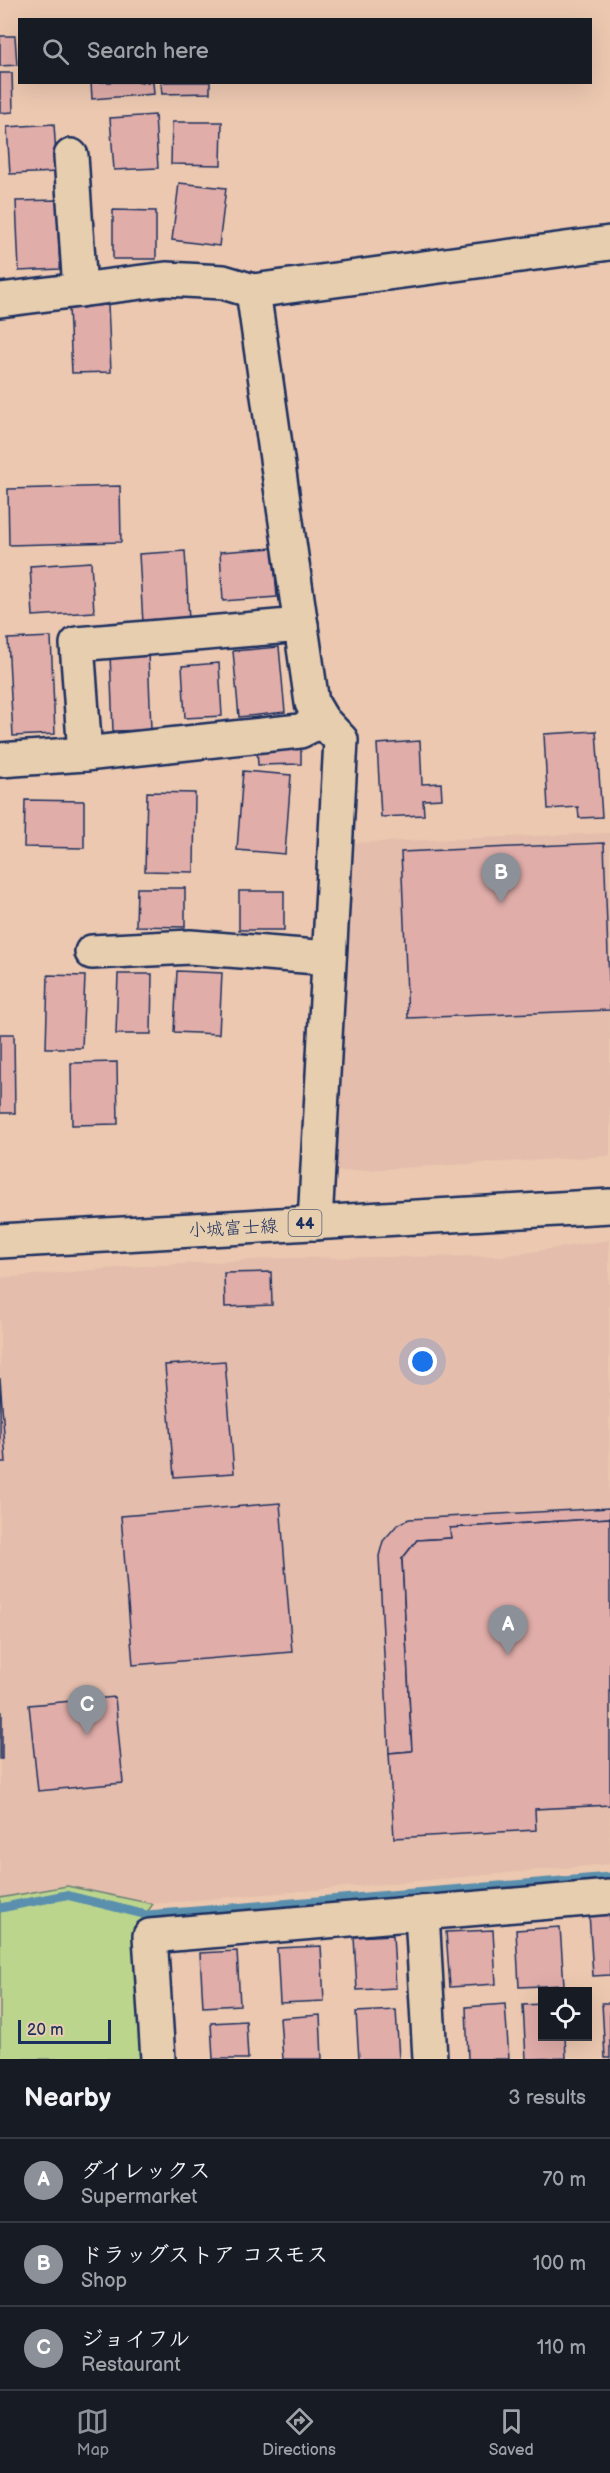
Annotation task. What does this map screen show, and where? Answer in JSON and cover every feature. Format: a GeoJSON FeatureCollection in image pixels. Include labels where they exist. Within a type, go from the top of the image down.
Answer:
{"type":"FeatureCollection","features":[{"type":"Feature","properties":{"kind":"street"},"geometry":{"type":"LineString","coordinates":[[71,156],[80,290]]}},
{"type":"Feature","properties":{"kind":"street"},"geometry":{"type":"LineString","coordinates":[[0,300],[166,279],[223,282],[253,291],[610,243]]}},
{"type":"Feature","properties":{"kind":"street"},"geometry":{"type":"LineString","coordinates":[[253,291],[312,703],[322,720],[341,740],[315,1223]]}},
{"type":"Feature","properties":{"kind":"street"},"geometry":{"type":"LineString","coordinates":[[85,754],[77,644],[301,626]]}},
{"type":"Feature","properties":{"kind":"street"},"geometry":{"type":"LineString","coordinates":[[0,760],[85,754],[300,731],[322,720]]}},
{"type":"Feature","properties":{"kind":"street"},"geometry":{"type":"LineString","coordinates":[[92,952],[190,947],[329,958]]}},
{"type":"Feature","properties":{"kind":"street","name":"小城富士線"},"geometry":{"type":"LineString","coordinates":[[0,1241],[610,1206]]}},
{"type":"Feature","properties":{"kind":"street"},"geometry":{"type":"LineString","coordinates":[[158,2059],[150,1936],[610,1897]]}},
{"type":"Feature","properties":{"kind":"street"},"geometry":{"type":"LineString","coordinates":[[422,1913],[430,2059]]}},
{"type":"Feature","properties":{"kind":"shaded area"},"geometry":{"type":"Polygon","coordinates":[[[610,833],[610,1156],[331,1172],[352,843],[610,833]]]}},
{"type":"Feature","properties":{"kind":"shaded area"},"geometry":{"type":"Polygon","coordinates":[[[609,1240],[610,1864],[153,1904],[67,1886],[0,1898],[0,1278],[127,1267],[284,1258],[504,1256],[609,1240]]]}},
{"type":"Feature","properties":{"kind":"green space"},"geometry":{"type":"Polygon","coordinates":[[[67,1886],[153,1904],[137,1926],[149,2059],[0,2059],[0,1898],[67,1886]]]}},
{"type":"Feature","properties":{"kind":"building"},"geometry":{"type":"Polygon","coordinates":[[[0,36],[15,36],[17,65],[0,66],[0,36]]]}},
{"type":"Feature","properties":{"kind":"building"},"geometry":{"type":"Polygon","coordinates":[[[0,73],[12,73],[13,112],[0,113],[0,73]]]}},
{"type":"Feature","properties":{"kind":"building"},"geometry":{"type":"Polygon","coordinates":[[[91,84],[153,84],[154,94],[92,99],[91,84]]]}},
{"type":"Feature","properties":{"kind":"building"},"geometry":{"type":"Polygon","coordinates":[[[161,84],[210,84],[210,93],[162,94],[161,84]]]}},
{"type":"Feature","properties":{"kind":"building"},"geometry":{"type":"Polygon","coordinates":[[[155,115],[158,168],[114,170],[110,118],[155,115]]]}},
{"type":"Feature","properties":{"kind":"building"},"geometry":{"type":"Polygon","coordinates":[[[172,122],[222,122],[221,165],[171,164],[172,122]]]}},
{"type":"Feature","properties":{"kind":"building"},"geometry":{"type":"Polygon","coordinates":[[[54,124],[57,172],[10,174],[7,127],[54,124]]]}},
{"type":"Feature","properties":{"kind":"building"},"geometry":{"type":"Polygon","coordinates":[[[179,183],[226,188],[219,246],[172,240],[179,183]]]}},
{"type":"Feature","properties":{"kind":"building"},"geometry":{"type":"Polygon","coordinates":[[[57,200],[60,269],[19,271],[16,201],[57,200]]]}},
{"type":"Feature","properties":{"kind":"building"},"geometry":{"type":"Polygon","coordinates":[[[113,210],[156,211],[156,259],[113,259],[113,210]]]}},
{"type":"Feature","properties":{"kind":"building"},"geometry":{"type":"Polygon","coordinates":[[[108,305],[111,372],[72,373],[69,307],[108,305]]]}},
{"type":"Feature","properties":{"kind":"building"},"geometry":{"type":"Polygon","coordinates":[[[120,486],[121,542],[9,545],[8,489],[120,486]]]}},
{"type":"Feature","properties":{"kind":"building"},"geometry":{"type":"Polygon","coordinates":[[[273,548],[277,597],[223,601],[220,552],[273,548]]]}},
{"type":"Feature","properties":{"kind":"building"},"geometry":{"type":"Polygon","coordinates":[[[185,551],[189,620],[143,623],[139,554],[185,551]]]}},
{"type":"Feature","properties":{"kind":"building"},"geometry":{"type":"Polygon","coordinates":[[[91,562],[94,612],[33,616],[30,566],[91,562]]]}},
{"type":"Feature","properties":{"kind":"building"},"geometry":{"type":"Polygon","coordinates":[[[51,637],[55,734],[13,736],[8,639],[51,637]]]}},
{"type":"Feature","properties":{"kind":"building"},"geometry":{"type":"Polygon","coordinates":[[[279,647],[285,712],[239,717],[233,651],[279,647]]]}},
{"type":"Feature","properties":{"kind":"building"},"geometry":{"type":"Polygon","coordinates":[[[148,652],[151,730],[113,731],[110,654],[148,652]]]}},
{"type":"Feature","properties":{"kind":"building"},"geometry":{"type":"Polygon","coordinates":[[[219,663],[222,716],[185,718],[182,666],[219,663]]]}},
{"type":"Feature","properties":{"kind":"building"},"geometry":{"type":"Polygon","coordinates":[[[596,731],[602,817],[579,818],[578,807],[548,809],[544,734],[596,731]]]}},
{"type":"Feature","properties":{"kind":"building"},"geometry":{"type":"Polygon","coordinates":[[[420,741],[422,784],[441,783],[442,799],[423,800],[424,815],[381,817],[377,744],[420,741]]]}},
{"type":"Feature","properties":{"kind":"building"},"geometry":{"type":"Polygon","coordinates":[[[301,747],[301,764],[258,765],[257,748],[301,747]]]}},
{"type":"Feature","properties":{"kind":"building"},"geometry":{"type":"Polygon","coordinates":[[[243,771],[291,775],[285,854],[237,850],[243,771]]]}},
{"type":"Feature","properties":{"kind":"building"},"geometry":{"type":"Polygon","coordinates":[[[147,792],[195,793],[194,872],[145,871],[147,792]]]}},
{"type":"Feature","properties":{"kind":"building"},"geometry":{"type":"Polygon","coordinates":[[[25,800],[84,801],[84,848],[24,847],[25,800]]]}},
{"type":"Feature","properties":{"kind":"building"},"geometry":{"type":"Polygon","coordinates":[[[604,843],[610,1010],[408,1018],[401,852],[604,843]]]}},
{"type":"Feature","properties":{"kind":"building"},"geometry":{"type":"Polygon","coordinates":[[[137,888],[185,888],[185,927],[136,926],[137,888]]]}},
{"type":"Feature","properties":{"kind":"building"},"geometry":{"type":"Polygon","coordinates":[[[239,891],[284,891],[284,930],[239,930],[239,891]]]}},
{"type":"Feature","properties":{"kind":"building"},"geometry":{"type":"Polygon","coordinates":[[[177,971],[222,973],[219,1034],[174,1032],[177,971]]]}},
{"type":"Feature","properties":{"kind":"building"},"geometry":{"type":"Polygon","coordinates":[[[118,974],[152,974],[151,1034],[116,1034],[118,974]]]}},
{"type":"Feature","properties":{"kind":"building"},"geometry":{"type":"Polygon","coordinates":[[[48,975],[85,976],[82,1048],[46,1048],[48,975]]]}},
{"type":"Feature","properties":{"kind":"building"},"geometry":{"type":"Polygon","coordinates":[[[0,1034],[14,1034],[15,1113],[0,1113],[0,1034]]]}},
{"type":"Feature","properties":{"kind":"building"},"geometry":{"type":"Polygon","coordinates":[[[117,1062],[118,1124],[72,1125],[71,1063],[117,1062]]]}},
{"type":"Feature","properties":{"kind":"building"},"geometry":{"type":"Polygon","coordinates":[[[271,1272],[272,1305],[225,1307],[224,1273],[271,1272]]]}},
{"type":"Feature","properties":{"kind":"building"},"geometry":{"type":"Polygon","coordinates":[[[225,1361],[234,1473],[174,1477],[165,1365],[225,1361]]]}},
{"type":"Feature","properties":{"kind":"building"},"geometry":{"type":"Polygon","coordinates":[[[0,1378],[6,1462],[0,1462],[0,1378]]]}},
{"type":"Feature","properties":{"kind":"building"},"geometry":{"type":"Polygon","coordinates":[[[280,1503],[292,1652],[133,1665],[121,1516],[280,1503]]]}},
{"type":"Feature","properties":{"kind":"building"},"geometry":{"type":"Polygon","coordinates":[[[610,1508],[610,1518],[450,1528],[451,1538],[417,1540],[402,1559],[412,1751],[389,1753],[379,1556],[383,1541],[397,1525],[409,1519],[610,1508]]]}},
{"type":"Feature","properties":{"kind":"building"},"geometry":{"type":"Polygon","coordinates":[[[610,1518],[610,1805],[535,1809],[536,1830],[394,1838],[389,1753],[412,1751],[402,1559],[417,1540],[451,1538],[450,1528],[610,1518]]]}},
{"type":"Feature","properties":{"kind":"building"},"geometry":{"type":"Polygon","coordinates":[[[115,1697],[123,1783],[38,1791],[29,1705],[115,1697]]]}},
{"type":"Feature","properties":{"kind":"building"},"geometry":{"type":"Polygon","coordinates":[[[0,1712],[2,1712],[2,1759],[0,1759],[0,1712]]]}},
{"type":"Feature","properties":{"kind":"building"},"geometry":{"type":"Polygon","coordinates":[[[610,1912],[610,1975],[593,1976],[589,1913],[610,1912]]]}},
{"type":"Feature","properties":{"kind":"building"},"geometry":{"type":"Polygon","coordinates":[[[560,1927],[564,1985],[519,1987],[516,1930],[560,1927]]]}},
{"type":"Feature","properties":{"kind":"building"},"geometry":{"type":"Polygon","coordinates":[[[493,1930],[496,1984],[450,1987],[446,1932],[493,1930]]]}},
{"type":"Feature","properties":{"kind":"building"},"geometry":{"type":"Polygon","coordinates":[[[393,1935],[396,1988],[357,1990],[354,1937],[393,1935]]]}},
{"type":"Feature","properties":{"kind":"building"},"geometry":{"type":"Polygon","coordinates":[[[321,1946],[324,2001],[280,2003],[277,1948],[321,1946]]]}},
{"type":"Feature","properties":{"kind":"building"},"geometry":{"type":"Polygon","coordinates":[[[237,1951],[240,2005],[203,2007],[200,1953],[237,1951]]]}},
{"type":"Feature","properties":{"kind":"building"},"geometry":{"type":"Polygon","coordinates":[[[602,2003],[610,2003],[610,2058],[605,2058],[602,2003]]]}},
{"type":"Feature","properties":{"kind":"building"},"geometry":{"type":"Polygon","coordinates":[[[505,2004],[509,2059],[468,2059],[466,2007],[505,2004]]]}},
{"type":"Feature","properties":{"kind":"building"},"geometry":{"type":"Polygon","coordinates":[[[538,2004],[538,2041],[565,2041],[566,2058],[526,2059],[523,2005],[538,2004]]]}},
{"type":"Feature","properties":{"kind":"building"},"geometry":{"type":"Polygon","coordinates":[[[396,2010],[399,2059],[359,2059],[356,2012],[396,2010]]]}},
{"type":"Feature","properties":{"kind":"building"},"geometry":{"type":"Polygon","coordinates":[[[320,2015],[322,2059],[283,2059],[280,2018],[320,2015]]]}},
{"type":"Feature","properties":{"kind":"building"},"geometry":{"type":"Polygon","coordinates":[[[246,2021],[248,2059],[213,2059],[211,2023],[246,2021]]]}},
{"type":"Feature","properties":{"kind":"waterway"},"geometry":{"type":"LineString","coordinates":[[0,1908],[66,1895],[147,1915],[610,1877]]}},
{"type":"Feature","properties":{"kind":"place","name":"ドラッグストア コスモス"},"geometry":{"type":"Point","coordinates":[501,903]}},
{"type":"Feature","properties":{"kind":"place","name":"ダイレックス"},"geometry":{"type":"Point","coordinates":[508,1655]}},
{"type":"Feature","properties":{"kind":"place","name":"ジョイフル"},"geometry":{"type":"Point","coordinates":[87,1735]}}]}
